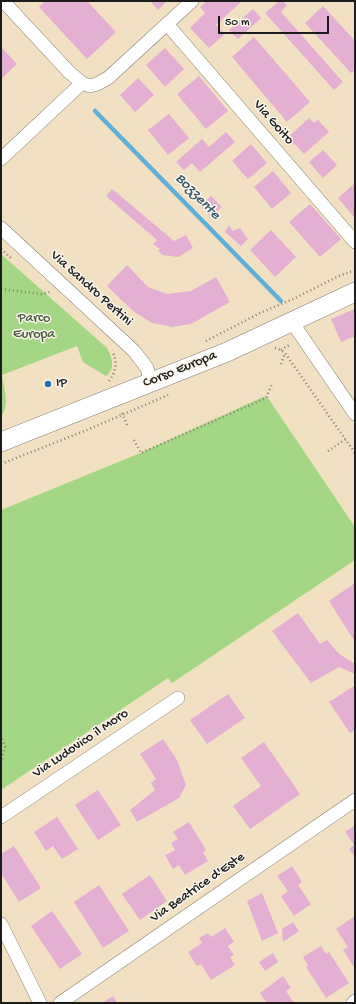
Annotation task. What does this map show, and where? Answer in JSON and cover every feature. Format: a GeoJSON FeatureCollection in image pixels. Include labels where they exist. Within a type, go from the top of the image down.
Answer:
{"type":"FeatureCollection","features":[{"type":"Feature","properties":{"kind":"main road","name":"Corso Europa"},"geometry":{"type":"LineString","coordinates":[[1,442],[227,352],[355,292]]}},
{"type":"Feature","properties":{"kind":"street"},"geometry":{"type":"LineString","coordinates":[[3,1],[68,72],[82,83],[90,86],[108,78],[192,1]]}},
{"type":"Feature","properties":{"kind":"street","name":"Via Goito"},"geometry":{"type":"LineString","coordinates":[[167,24],[355,242]]}},
{"type":"Feature","properties":{"kind":"street"},"geometry":{"type":"LineString","coordinates":[[1,159],[82,83]]}},
{"type":"Feature","properties":{"kind":"street","name":"Via Sandro Pertini"},"geometry":{"type":"LineString","coordinates":[[1,228],[134,351],[146,368],[150,382]]}},
{"type":"Feature","properties":{"kind":"street"},"geometry":{"type":"LineString","coordinates":[[292,322],[355,414]]}},
{"type":"Feature","properties":{"kind":"street","name":"Via Ludovico il Moro"},"geometry":{"type":"LineString","coordinates":[[1,817],[178,698]]}},
{"type":"Feature","properties":{"kind":"street","name":"Via Beatrice d'Este"},"geometry":{"type":"LineString","coordinates":[[60,1003],[355,800]]}},
{"type":"Feature","properties":{"kind":"street"},"geometry":{"type":"LineString","coordinates":[[1,924],[40,1003]]}},
{"type":"Feature","properties":{"kind":"path"},"geometry":{"type":"LineString","coordinates":[[1,249],[12,259]]}},
{"type":"Feature","properties":{"kind":"path"},"geometry":{"type":"LineString","coordinates":[[201,343],[260,313],[355,270]]}},
{"type":"Feature","properties":{"kind":"path"},"geometry":{"type":"LineString","coordinates":[[1,289],[41,294],[50,293],[64,286]]}},
{"type":"Feature","properties":{"kind":"path"},"geometry":{"type":"LineString","coordinates":[[44,288],[50,293]]}},
{"type":"Feature","properties":{"kind":"path"},"geometry":{"type":"LineString","coordinates":[[105,385],[112,377],[117,362],[110,348]]}},
{"type":"Feature","properties":{"kind":"path"},"geometry":{"type":"LineString","coordinates":[[270,349],[276,348],[285,353],[355,453]]}},
{"type":"Feature","properties":{"kind":"path"},"geometry":{"type":"LineString","coordinates":[[281,364],[285,353]]}},
{"type":"Feature","properties":{"kind":"path"},"geometry":{"type":"LineString","coordinates":[[134,440],[141,453],[266,398],[272,384]]}},
{"type":"Feature","properties":{"kind":"path"},"geometry":{"type":"LineString","coordinates":[[1,464],[123,415],[172,393]]}},
{"type":"Feature","properties":{"kind":"path"},"geometry":{"type":"LineString","coordinates":[[120,410],[128,427]]}},
{"type":"Feature","properties":{"kind":"path"},"geometry":{"type":"LineString","coordinates":[[328,451],[346,439]]}},
{"type":"Feature","properties":{"kind":"path"},"geometry":{"type":"LineString","coordinates":[[1,735],[6,747],[1,763]]}},
{"type":"Feature","properties":{"kind":"green space","name":"Parco Europa"},"geometry":{"type":"Polygon","coordinates":[[[1,254],[107,348],[112,366],[111,370],[106,376],[83,362],[77,346],[2,375],[6,402],[4,412],[1,417],[1,254]]]}},
{"type":"Feature","properties":{"kind":"green space"},"geometry":{"type":"Polygon","coordinates":[[[263,397],[268,398],[355,527],[355,560],[172,683],[168,678],[1,790],[1,510],[138,454],[263,397]]]}},
{"type":"Feature","properties":{"kind":"building"},"geometry":{"type":"Polygon","coordinates":[[[45,1],[87,1],[116,32],[87,59],[39,7],[45,1]]]}},
{"type":"Feature","properties":{"kind":"building"},"geometry":{"type":"Polygon","coordinates":[[[150,1],[167,1],[158,10],[150,1]]]}},
{"type":"Feature","properties":{"kind":"building"},"geometry":{"type":"Polygon","coordinates":[[[207,1],[242,1],[216,25],[225,34],[209,48],[190,28],[205,13],[200,7],[207,1]]]}},
{"type":"Feature","properties":{"kind":"building"},"geometry":{"type":"Polygon","coordinates":[[[279,1],[283,1],[287,5],[281,12],[343,82],[334,90],[265,13],[279,1]]]}},
{"type":"Feature","properties":{"kind":"building"},"geometry":{"type":"Polygon","coordinates":[[[323,6],[355,41],[355,70],[351,73],[305,23],[323,6]]]}},
{"type":"Feature","properties":{"kind":"building"},"geometry":{"type":"Polygon","coordinates":[[[253,9],[261,18],[238,39],[229,30],[253,9]]]}},
{"type":"Feature","properties":{"kind":"building"},"geometry":{"type":"Polygon","coordinates":[[[254,37],[310,102],[287,122],[232,57],[254,37]]]}},
{"type":"Feature","properties":{"kind":"building"},"geometry":{"type":"Polygon","coordinates":[[[1,47],[17,64],[1,79],[1,47]]]}},
{"type":"Feature","properties":{"kind":"building"},"geometry":{"type":"Polygon","coordinates":[[[165,48],[184,69],[165,87],[146,65],[165,48]]]}},
{"type":"Feature","properties":{"kind":"building"},"geometry":{"type":"Polygon","coordinates":[[[199,76],[228,111],[206,129],[177,94],[199,76]]]}},
{"type":"Feature","properties":{"kind":"building"},"geometry":{"type":"Polygon","coordinates":[[[138,78],[154,95],[135,112],[120,95],[138,78]]]}},
{"type":"Feature","properties":{"kind":"building"},"geometry":{"type":"Polygon","coordinates":[[[169,114],[189,138],[168,155],[148,130],[169,114]]]}},
{"type":"Feature","properties":{"kind":"building"},"geometry":{"type":"Polygon","coordinates":[[[309,118],[314,123],[318,120],[329,132],[304,154],[288,137],[309,118]]]}},
{"type":"Feature","properties":{"kind":"building"},"geometry":{"type":"Polygon","coordinates":[[[226,132],[235,142],[200,172],[192,163],[184,170],[176,162],[202,139],[209,147],[226,132]]]}},
{"type":"Feature","properties":{"kind":"building"},"geometry":{"type":"Polygon","coordinates":[[[251,144],[267,163],[248,179],[232,161],[251,144]]]}},
{"type":"Feature","properties":{"kind":"building"},"geometry":{"type":"Polygon","coordinates":[[[323,150],[337,165],[323,178],[309,162],[323,150]]]}},
{"type":"Feature","properties":{"kind":"building"},"geometry":{"type":"Polygon","coordinates":[[[273,171],[291,193],[272,209],[254,187],[273,171]]]}},
{"type":"Feature","properties":{"kind":"building"},"geometry":{"type":"Polygon","coordinates":[[[355,183],[355,218],[338,198],[355,183]]]}},
{"type":"Feature","properties":{"kind":"building"},"geometry":{"type":"Polygon","coordinates":[[[112,189],[174,241],[186,235],[193,248],[178,257],[163,255],[158,251],[160,249],[153,244],[157,240],[106,196],[112,189]]]}},
{"type":"Feature","properties":{"kind":"building"},"geometry":{"type":"Polygon","coordinates":[[[211,196],[222,207],[211,217],[200,206],[211,196]]]}},
{"type":"Feature","properties":{"kind":"building"},"geometry":{"type":"Polygon","coordinates":[[[310,204],[341,239],[320,257],[289,222],[310,204]]]}},
{"type":"Feature","properties":{"kind":"building"},"geometry":{"type":"Polygon","coordinates":[[[229,225],[233,231],[240,228],[248,239],[241,246],[225,232],[229,225]]]}},
{"type":"Feature","properties":{"kind":"building"},"geometry":{"type":"Polygon","coordinates":[[[271,230],[296,257],[275,277],[250,250],[271,230]]]}},
{"type":"Feature","properties":{"kind":"building"},"geometry":{"type":"Polygon","coordinates":[[[127,265],[148,287],[167,294],[191,291],[216,277],[230,302],[191,324],[172,327],[152,323],[133,311],[107,286],[127,265]]]}},
{"type":"Feature","properties":{"kind":"building"},"geometry":{"type":"Polygon","coordinates":[[[355,309],[355,336],[341,342],[331,319],[355,309]]]}},
{"type":"Feature","properties":{"kind":"building"},"geometry":{"type":"Polygon","coordinates":[[[355,583],[355,642],[329,601],[355,583]]]}},
{"type":"Feature","properties":{"kind":"building"},"geometry":{"type":"Polygon","coordinates":[[[298,613],[320,644],[327,640],[339,654],[355,664],[355,674],[339,667],[311,683],[272,631],[298,613]]]}},
{"type":"Feature","properties":{"kind":"building"},"geometry":{"type":"Polygon","coordinates":[[[354,686],[355,730],[350,733],[329,702],[354,686]]]}},
{"type":"Feature","properties":{"kind":"building"},"geometry":{"type":"Polygon","coordinates":[[[228,694],[245,718],[207,744],[190,720],[228,694]]]}},
{"type":"Feature","properties":{"kind":"building"},"geometry":{"type":"Polygon","coordinates":[[[163,739],[177,760],[186,785],[179,798],[137,822],[130,810],[155,790],[151,783],[156,779],[140,754],[163,739]]]}},
{"type":"Feature","properties":{"kind":"building"},"geometry":{"type":"Polygon","coordinates":[[[264,742],[300,794],[250,829],[233,806],[261,786],[241,758],[264,742]]]}},
{"type":"Feature","properties":{"kind":"building"},"geometry":{"type":"Polygon","coordinates":[[[98,790],[121,825],[98,840],[75,805],[98,790]]]}},
{"type":"Feature","properties":{"kind":"building"},"geometry":{"type":"Polygon","coordinates":[[[57,817],[78,849],[62,859],[53,846],[46,851],[34,832],[57,817]]]}},
{"type":"Feature","properties":{"kind":"building"},"geometry":{"type":"Polygon","coordinates":[[[189,822],[206,850],[203,852],[208,861],[185,875],[179,865],[173,869],[165,855],[175,850],[171,843],[178,839],[173,832],[189,822]]]}},
{"type":"Feature","properties":{"kind":"building"},"geometry":{"type":"Polygon","coordinates":[[[355,825],[355,857],[349,849],[354,845],[345,832],[355,825]]]}},
{"type":"Feature","properties":{"kind":"building"},"geometry":{"type":"Polygon","coordinates":[[[14,846],[41,888],[19,902],[1,873],[1,854],[14,846]]]}},
{"type":"Feature","properties":{"kind":"building"},"geometry":{"type":"Polygon","coordinates":[[[292,866],[302,882],[298,885],[311,904],[294,916],[281,896],[288,891],[277,876],[292,866]]]}},
{"type":"Feature","properties":{"kind":"building"},"geometry":{"type":"Polygon","coordinates":[[[150,875],[167,901],[140,920],[122,894],[150,875]]]}},
{"type":"Feature","properties":{"kind":"building"},"geometry":{"type":"Polygon","coordinates":[[[99,885],[129,931],[103,948],[74,902],[99,885]]]}},
{"type":"Feature","properties":{"kind":"building"},"geometry":{"type":"Polygon","coordinates":[[[262,893],[278,933],[262,941],[247,901],[262,893]]]}},
{"type":"Feature","properties":{"kind":"building"},"geometry":{"type":"Polygon","coordinates":[[[52,911],[82,954],[60,969],[31,926],[52,911]]]}},
{"type":"Feature","properties":{"kind":"building"},"geometry":{"type":"Polygon","coordinates":[[[355,916],[355,965],[353,966],[343,950],[348,947],[336,929],[355,916]]]}},
{"type":"Feature","properties":{"kind":"building"},"geometry":{"type":"Polygon","coordinates":[[[293,922],[299,931],[283,942],[282,929],[293,922]]]}},
{"type":"Feature","properties":{"kind":"building"},"geometry":{"type":"Polygon","coordinates":[[[225,928],[234,942],[228,946],[234,955],[230,957],[235,965],[211,980],[201,964],[197,966],[188,952],[202,943],[199,938],[208,933],[211,937],[225,928]]]}},
{"type":"Feature","properties":{"kind":"building"},"geometry":{"type":"Polygon","coordinates":[[[321,946],[326,954],[329,952],[349,983],[326,998],[306,967],[308,966],[303,957],[321,946]]]}},
{"type":"Feature","properties":{"kind":"building"},"geometry":{"type":"Polygon","coordinates":[[[273,953],[278,962],[265,971],[259,962],[273,953]]]}},
{"type":"Feature","properties":{"kind":"building"},"geometry":{"type":"Polygon","coordinates":[[[283,976],[291,988],[286,991],[294,1003],[267,1003],[260,993],[283,976]]]}},
{"type":"Feature","properties":{"kind":"building"},"geometry":{"type":"Polygon","coordinates":[[[113,996],[117,1003],[102,1003],[113,996]]]}},
{"type":"Feature","properties":{"kind":"waterway","name":"Bozzente"},"geometry":{"type":"LineString","coordinates":[[95,111],[281,301]]}},
{"type":"Feature","properties":{"kind":"place","name":"IP"},"geometry":{"type":"Point","coordinates":[48,384]}}]}
